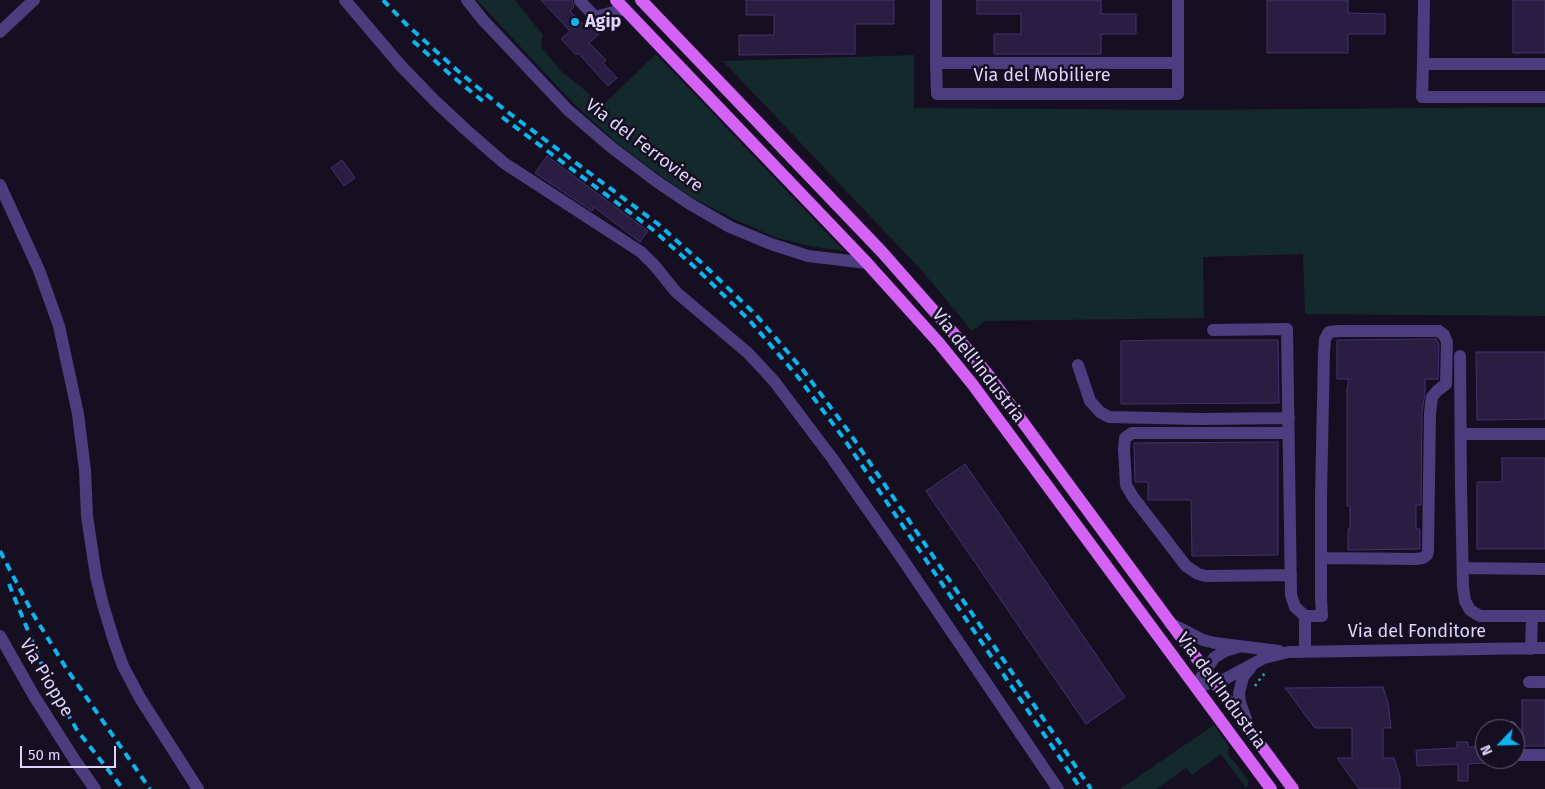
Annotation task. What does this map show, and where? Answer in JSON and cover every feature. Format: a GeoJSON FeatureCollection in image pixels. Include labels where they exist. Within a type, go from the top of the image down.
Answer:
{"type":"FeatureCollection","features":[{"type":"Feature","properties":{"kind":"main road","name":"Via dell'Industria"},"geometry":{"type":"LineString","coordinates":[[642,0],[882,252],[933,308],[990,377],[1293,789]]}},
{"type":"Feature","properties":{"kind":"main road","name":"Via dell'Industria"},"geometry":{"type":"LineString","coordinates":[[620,4],[905,303],[973,385],[1271,789]]}},
{"type":"Feature","properties":{"kind":"street"},"geometry":{"type":"LineString","coordinates":[[0,32],[34,0]]}},
{"type":"Feature","properties":{"kind":"street"},"geometry":{"type":"LineString","coordinates":[[346,0],[401,66],[465,129],[504,163],[641,252],[676,292],[748,353],[767,374],[832,458],[1058,789]]}},
{"type":"Feature","properties":{"kind":"street","name":"Via del Ferroviere"},"geometry":{"type":"LineString","coordinates":[[467,0],[483,20],[568,110],[611,147],[690,204],[730,227],[771,244],[808,256],[867,262]]}},
{"type":"Feature","properties":{"kind":"street","name":"Via del Mobiliere"},"geometry":{"type":"LineString","coordinates":[[936,0],[936,63],[937,94],[1178,94],[1178,63],[936,63]]}},
{"type":"Feature","properties":{"kind":"street"},"geometry":{"type":"LineString","coordinates":[[1178,0],[1178,63]]}},
{"type":"Feature","properties":{"kind":"street"},"geometry":{"type":"LineString","coordinates":[[1424,0],[1422,97],[1545,97]]}},
{"type":"Feature","properties":{"kind":"street"},"geometry":{"type":"LineString","coordinates":[[580,1],[596,17],[620,4]]}},
{"type":"Feature","properties":{"kind":"street"},"geometry":{"type":"LineString","coordinates":[[1423,64],[1545,64]]}},
{"type":"Feature","properties":{"kind":"street"},"geometry":{"type":"LineString","coordinates":[[0,185],[38,270],[59,326],[78,414],[85,470],[86,516],[96,576],[114,641],[123,666],[140,698],[198,789]]}},
{"type":"Feature","properties":{"kind":"street"},"geometry":{"type":"LineString","coordinates":[[1213,330],[1287,329],[1291,595],[1295,607],[1305,616],[1322,616],[1321,558],[1322,412],[1325,338],[1329,332],[1339,330],[1439,331],[1447,342],[1446,384],[1437,390],[1432,397],[1430,413],[1427,556],[1416,559],[1321,558]]}},
{"type":"Feature","properties":{"kind":"street"},"geometry":{"type":"LineString","coordinates":[[1460,356],[1465,601],[1470,610],[1480,616],[1545,616]]}},
{"type":"Feature","properties":{"kind":"street"},"geometry":{"type":"LineString","coordinates":[[1078,365],[1090,401],[1100,412],[1109,417],[1191,419],[1289,418]]}},
{"type":"Feature","properties":{"kind":"street"},"geometry":{"type":"LineString","coordinates":[[1289,433],[1132,433],[1125,438],[1124,450],[1126,485],[1186,566],[1198,574],[1206,576],[1291,575]]}},
{"type":"Feature","properties":{"kind":"street"},"geometry":{"type":"LineString","coordinates":[[1461,434],[1545,434]]}},
{"type":"Feature","properties":{"kind":"street"},"geometry":{"type":"LineString","coordinates":[[1463,568],[1545,569]]}},
{"type":"Feature","properties":{"kind":"street"},"geometry":{"type":"LineString","coordinates":[[1305,616],[1305,651]]}},
{"type":"Feature","properties":{"kind":"street"},"geometry":{"type":"LineString","coordinates":[[1531,649],[1532,616]]}},
{"type":"Feature","properties":{"kind":"street","name":"Via del Fonditore"},"geometry":{"type":"LineString","coordinates":[[1170,623],[1203,640],[1289,652]]}},
{"type":"Feature","properties":{"kind":"street","name":"Via Pioppe"},"geometry":{"type":"LineString","coordinates":[[0,636],[34,696],[95,789]]}},
{"type":"Feature","properties":{"kind":"street","name":"Via del Fonditore"},"geometry":{"type":"LineString","coordinates":[[1196,687],[1214,658],[1232,648],[1241,646]]}},
{"type":"Feature","properties":{"kind":"street","name":"Via del Fonditore"},"geometry":{"type":"LineString","coordinates":[[1196,687],[1234,675],[1255,662],[1273,655],[1289,652],[1545,648]]}},
{"type":"Feature","properties":{"kind":"street"},"geometry":{"type":"LineString","coordinates":[[1252,734],[1238,693],[1242,677],[1255,662]]}},
{"type":"Feature","properties":{"kind":"street"},"geometry":{"type":"LineString","coordinates":[[1529,682],[1545,682]]}},
{"type":"Feature","properties":{"kind":"street"},"geometry":{"type":"LineString","coordinates":[[1525,755],[1545,755]]}},
{"type":"Feature","properties":{"kind":"path"},"geometry":{"type":"LineString","coordinates":[[1254,691],[1255,685],[1271,669]]}},
{"type":"Feature","properties":{"kind":"green space"},"geometry":{"type":"Polygon","coordinates":[[[477,0],[515,0],[543,35],[541,47],[561,71],[603,105],[656,54],[844,251],[809,246],[774,237],[693,198],[616,142],[573,103],[477,0]]]}},
{"type":"Feature","properties":{"kind":"green space"},"geometry":{"type":"Polygon","coordinates":[[[914,55],[914,108],[1185,110],[1545,107],[1545,316],[1305,314],[1303,254],[1203,257],[1204,318],[985,321],[972,331],[923,272],[723,61],[914,55]]]}},
{"type":"Feature","properties":{"kind":"green space"},"geometry":{"type":"Polygon","coordinates":[[[1214,725],[1229,746],[1228,754],[1248,780],[1246,788],[1221,754],[1192,775],[1186,768],[1156,789],[1120,789],[1214,725]]]}},
{"type":"Feature","properties":{"kind":"building"},"geometry":{"type":"Polygon","coordinates":[[[541,0],[572,0],[574,7],[570,11],[587,28],[591,24],[601,32],[589,43],[606,60],[603,63],[617,78],[608,86],[578,53],[576,55],[561,39],[570,31],[541,0]]]}},
{"type":"Feature","properties":{"kind":"building"},"geometry":{"type":"Polygon","coordinates":[[[746,0],[894,0],[894,24],[855,24],[855,54],[739,55],[739,35],[774,35],[774,15],[746,15],[746,0]]]}},
{"type":"Feature","properties":{"kind":"building"},"geometry":{"type":"Polygon","coordinates":[[[977,0],[1101,0],[1101,14],[1136,14],[1136,34],[1101,34],[1101,54],[994,54],[994,34],[1021,34],[1021,14],[977,14],[977,0]]]}},
{"type":"Feature","properties":{"kind":"building"},"geometry":{"type":"Polygon","coordinates":[[[1267,0],[1348,0],[1348,13],[1385,14],[1385,34],[1348,34],[1348,53],[1267,53],[1267,0]]]}},
{"type":"Feature","properties":{"kind":"building"},"geometry":{"type":"Polygon","coordinates":[[[1513,0],[1545,0],[1545,53],[1513,53],[1513,0]]]}},
{"type":"Feature","properties":{"kind":"building"},"geometry":{"type":"Polygon","coordinates":[[[547,156],[648,231],[640,242],[594,207],[592,211],[535,173],[547,156]]]}},
{"type":"Feature","properties":{"kind":"building"},"geometry":{"type":"Polygon","coordinates":[[[342,160],[355,178],[344,186],[331,168],[342,160]]]}},
{"type":"Feature","properties":{"kind":"building"},"geometry":{"type":"Polygon","coordinates":[[[1436,339],[1439,344],[1438,379],[1425,379],[1422,412],[1421,505],[1416,505],[1416,529],[1420,529],[1420,549],[1348,550],[1350,506],[1347,506],[1347,389],[1349,379],[1337,379],[1337,340],[1436,339]]]}},
{"type":"Feature","properties":{"kind":"building"},"geometry":{"type":"Polygon","coordinates":[[[1278,340],[1279,403],[1121,404],[1121,341],[1278,340]]]}},
{"type":"Feature","properties":{"kind":"building"},"geometry":{"type":"Polygon","coordinates":[[[1476,352],[1545,352],[1545,419],[1477,420],[1476,352]]]}},
{"type":"Feature","properties":{"kind":"building"},"geometry":{"type":"Polygon","coordinates":[[[1278,442],[1278,555],[1192,556],[1191,500],[1148,500],[1148,482],[1135,482],[1134,443],[1278,442]]]}},
{"type":"Feature","properties":{"kind":"building"},"geometry":{"type":"Polygon","coordinates":[[[1502,458],[1545,458],[1545,549],[1477,549],[1477,482],[1502,482],[1502,458]]]}},
{"type":"Feature","properties":{"kind":"building"},"geometry":{"type":"Polygon","coordinates":[[[965,464],[1125,697],[1086,724],[926,491],[965,464]]]}},
{"type":"Feature","properties":{"kind":"building"},"geometry":{"type":"Polygon","coordinates":[[[1383,687],[1388,703],[1391,728],[1383,728],[1383,758],[1394,758],[1400,777],[1400,789],[1359,789],[1337,758],[1352,758],[1352,728],[1315,728],[1285,688],[1383,687]]]}},
{"type":"Feature","properties":{"kind":"building"},"geometry":{"type":"Polygon","coordinates":[[[1522,700],[1545,700],[1545,746],[1525,746],[1525,719],[1522,719],[1522,700]]]}},
{"type":"Feature","properties":{"kind":"building"},"geometry":{"type":"Polygon","coordinates":[[[1457,742],[1468,742],[1468,747],[1475,747],[1475,764],[1468,764],[1468,781],[1458,781],[1458,764],[1417,766],[1416,750],[1457,748],[1457,742]]]}},
{"type":"Feature","properties":{"kind":"railway"},"geometry":{"type":"LineString","coordinates":[[383,0],[406,24],[458,71],[505,110],[658,224],[756,315],[803,370],[849,432],[1091,789]]}},
{"type":"Feature","properties":{"kind":"railway"},"geometry":{"type":"LineString","coordinates":[[413,41],[485,103]]}},
{"type":"Feature","properties":{"kind":"railway"},"geometry":{"type":"LineString","coordinates":[[502,117],[652,229],[698,270],[750,321],[798,377],[842,436],[1081,789]]}},
{"type":"Feature","properties":{"kind":"railway"},"geometry":{"type":"LineString","coordinates":[[0,551],[33,614],[66,668],[150,789]]}},
{"type":"Feature","properties":{"kind":"railway"},"geometry":{"type":"LineString","coordinates":[[9,584],[48,680],[77,730],[123,789]]}},
{"type":"Feature","properties":{"kind":"place","name":"Agip"},"geometry":{"type":"Point","coordinates":[575,22]}}]}
